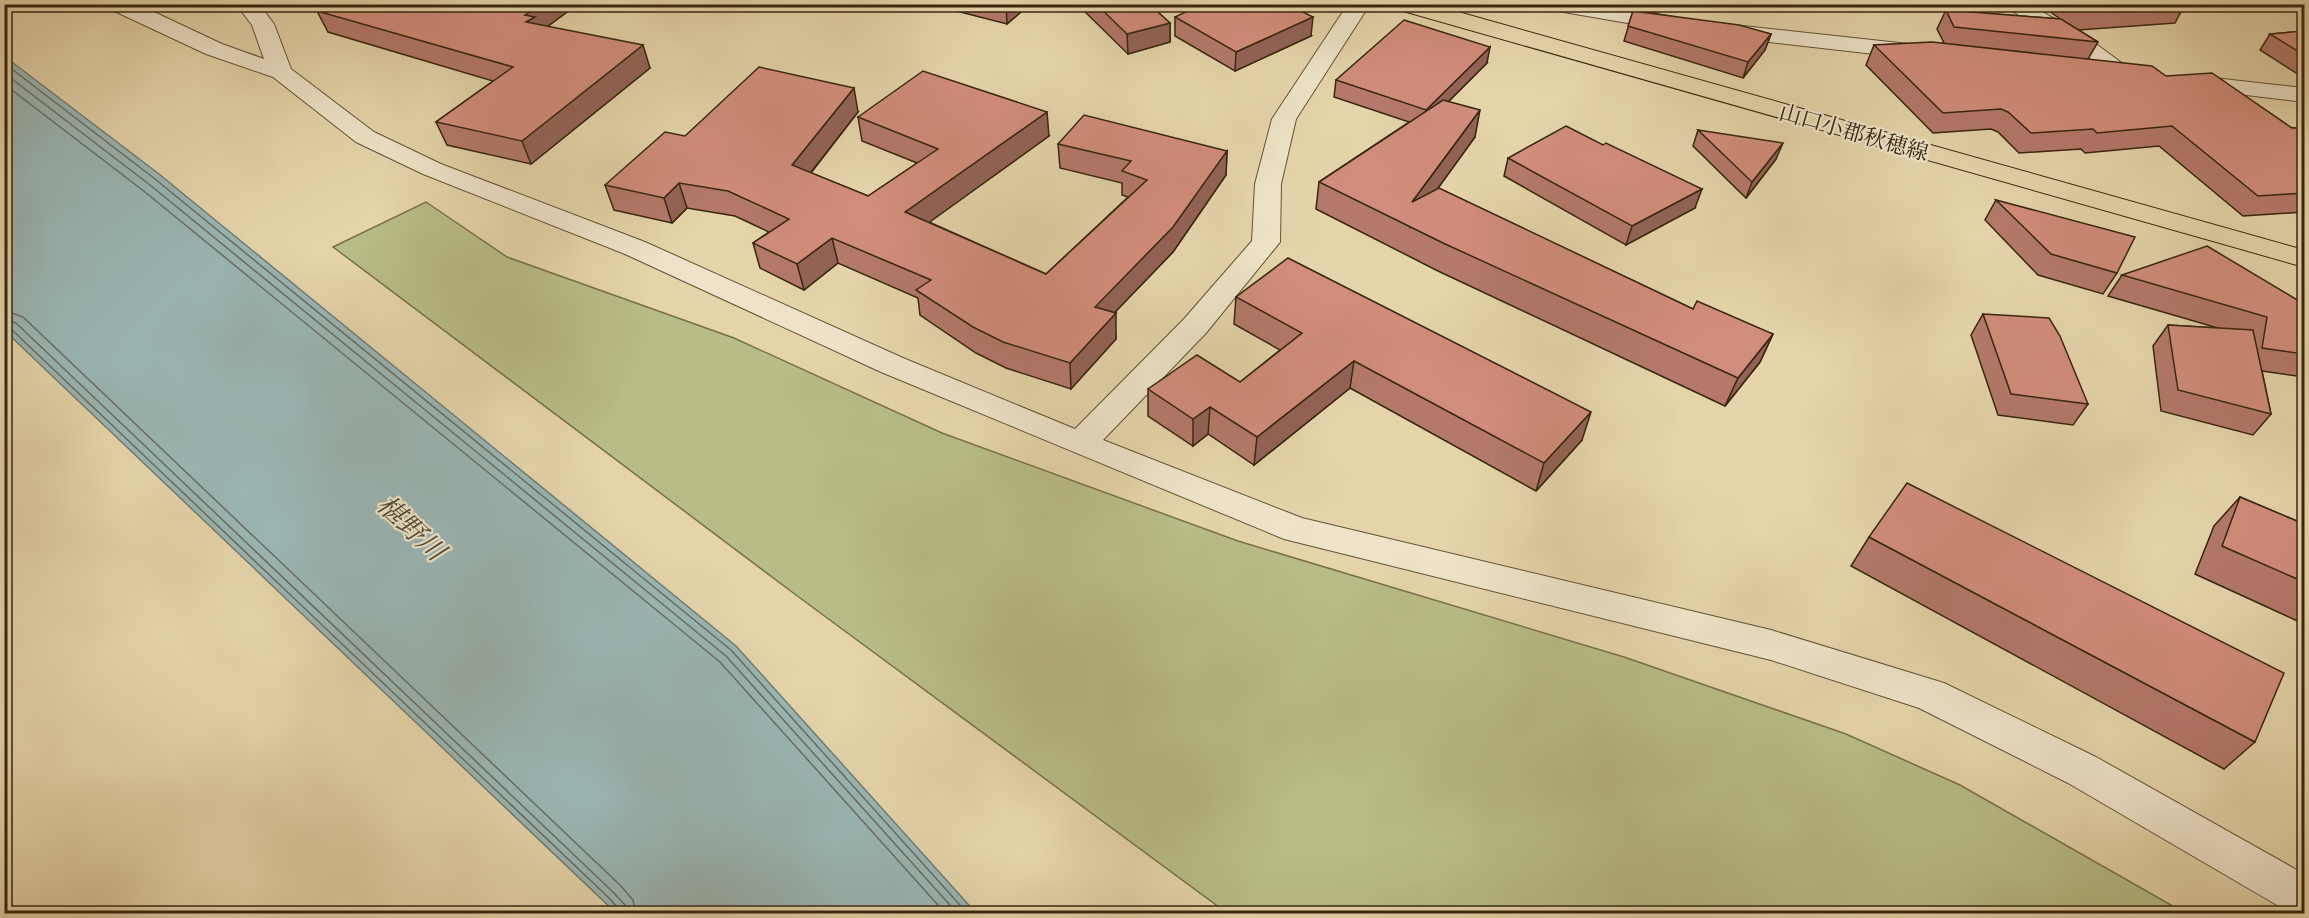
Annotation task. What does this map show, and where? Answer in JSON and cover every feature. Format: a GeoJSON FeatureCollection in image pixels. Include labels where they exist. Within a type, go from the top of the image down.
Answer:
{"type":"FeatureCollection","features":[{"type":"Feature","properties":{"kind":"main road","name":"山口小郡秋穂線"},"geometry":{"type":"LineString","coordinates":[[1404,4],[2304,259]]}},
{"type":"Feature","properties":{"kind":"street"},"geometry":{"type":"LineString","coordinates":[[118,4],[214,49],[281,72],[366,137],[432,169],[635,248],[892,365],[1080,444],[1296,530],[1772,645],[1930,695],[2082,770],[2304,897]]}},
{"type":"Feature","properties":{"kind":"street"},"geometry":{"type":"LineString","coordinates":[[247,4],[263,24],[281,72]]}},
{"type":"Feature","properties":{"kind":"street"},"geometry":{"type":"LineString","coordinates":[[1080,444],[1195,326],[1266,242],[1268,184],[1284,119],[1359,4]]}},
{"type":"Feature","properties":{"kind":"street"},"geometry":{"type":"LineString","coordinates":[[1558,4],[1703,28],[1940,54]]}},
{"type":"Feature","properties":{"kind":"street"},"geometry":{"type":"LineString","coordinates":[[2013,4],[2084,46],[2144,77]]}},
{"type":"Feature","properties":{"kind":"street"},"geometry":{"type":"LineString","coordinates":[[2079,70],[2304,95]]}},
{"type":"Feature","properties":{"kind":"green space"},"geometry":{"type":"Polygon","coordinates":[[[426,202],[507,257],[734,338],[942,433],[1238,541],[1624,657],[1846,734],[1960,785],[2185,913],[1227,913],[796,595],[333,247],[426,202]]]}},
{"type":"Feature","properties":{"kind":"water","name":"椹野川"},"geometry":{"type":"Polygon","coordinates":[[[4,56],[159,174],[736,646],[976,913],[616,913],[5,331],[4,56]]]}},
{"type":"Feature","properties":{"kind":"building"},"geometry":{"type":"Polygon","coordinates":[[[328,4],[540,4],[525,15],[535,17],[526,22],[643,45],[522,141],[436,122],[513,67],[317,11],[328,4]]]}},
{"type":"Feature","properties":{"kind":"building"},"geometry":{"type":"Polygon","coordinates":[[[1096,4],[1149,4],[1170,23],[1127,34],[1096,4]]]}},
{"type":"Feature","properties":{"kind":"building"},"geometry":{"type":"Polygon","coordinates":[[[1202,4],[1287,4],[1313,17],[1236,52],[1175,17],[1202,4]]]}},
{"type":"Feature","properties":{"kind":"building"},"geometry":{"type":"Polygon","coordinates":[[[2077,4],[2175,4],[2088,11],[2077,4]]]}},
{"type":"Feature","properties":{"kind":"building"},"geometry":{"type":"Polygon","coordinates":[[[1946,10],[2061,19],[2098,42],[1954,27],[1946,10]]]}},
{"type":"Feature","properties":{"kind":"building"},"geometry":{"type":"Polygon","coordinates":[[[1633,11],[1739,25],[1771,34],[1748,62],[1628,26],[1633,11]]]}},
{"type":"Feature","properties":{"kind":"building"},"geometry":{"type":"Polygon","coordinates":[[[1404,20],[1490,47],[1426,110],[1336,80],[1404,20]]]}},
{"type":"Feature","properties":{"kind":"building"},"geometry":{"type":"Polygon","coordinates":[[[2304,31],[2304,55],[2270,34],[2304,31]]]}},
{"type":"Feature","properties":{"kind":"building"},"geometry":{"type":"Polygon","coordinates":[[[1932,42],[2152,66],[2166,76],[2212,73],[2292,128],[2304,128],[2304,193],[2258,196],[2172,126],[2097,133],[2093,129],[2031,133],[2008,112],[2001,109],[1943,113],[1874,45],[1932,42]]]}},
{"type":"Feature","properties":{"kind":"building"},"geometry":{"type":"Polygon","coordinates":[[[759,67],[854,88],[792,165],[868,196],[938,149],[858,117],[923,71],[1047,112],[905,212],[1046,274],[1147,180],[1122,171],[1131,161],[1058,144],[1084,115],[1227,151],[1173,227],[1095,307],[1116,313],[1070,363],[1003,342],[973,327],[916,290],[931,280],[832,238],[797,264],[753,243],[789,219],[728,191],[679,183],[664,198],[605,185],[665,132],[685,136],[759,67]]]}},
{"type":"Feature","properties":{"kind":"building"},"geometry":{"type":"Polygon","coordinates":[[[1443,100],[1480,110],[1412,202],[1439,188],[1693,309],[1697,301],[1773,334],[1738,378],[1443,243],[1319,182],[1443,100]]]}},
{"type":"Feature","properties":{"kind":"building"},"geometry":{"type":"Polygon","coordinates":[[[1566,126],[1702,189],[1632,226],[1508,158],[1566,126]]]}},
{"type":"Feature","properties":{"kind":"building"},"geometry":{"type":"Polygon","coordinates":[[[1698,130],[1783,143],[1752,182],[1698,130]]]}},
{"type":"Feature","properties":{"kind":"building"},"geometry":{"type":"Polygon","coordinates":[[[1996,200],[2135,237],[2117,273],[2051,254],[1996,200]]]}},
{"type":"Feature","properties":{"kind":"building"},"geometry":{"type":"Polygon","coordinates":[[[2207,246],[2304,304],[2304,354],[2262,348],[2267,317],[2122,275],[2207,246]]]}},
{"type":"Feature","properties":{"kind":"building"},"geometry":{"type":"Polygon","coordinates":[[[1288,258],[1591,412],[1544,463],[1354,361],[1257,437],[1210,407],[1193,419],[1148,389],[1197,355],[1240,382],[1302,333],[1236,297],[1288,258]]]}},
{"type":"Feature","properties":{"kind":"building"},"geometry":{"type":"Polygon","coordinates":[[[1983,314],[2049,318],[2060,336],[2088,404],[2011,394],[1983,314]]]}},
{"type":"Feature","properties":{"kind":"building"},"geometry":{"type":"Polygon","coordinates":[[[2168,325],[2253,330],[2271,414],[2178,390],[2168,325]]]}},
{"type":"Feature","properties":{"kind":"building"},"geometry":{"type":"Polygon","coordinates":[[[1907,483],[2284,673],[2255,742],[1869,537],[1907,483]]]}},
{"type":"Feature","properties":{"kind":"building"},"geometry":{"type":"Polygon","coordinates":[[[2240,497],[2304,524],[2304,582],[2222,546],[2240,497]]]}}]}
